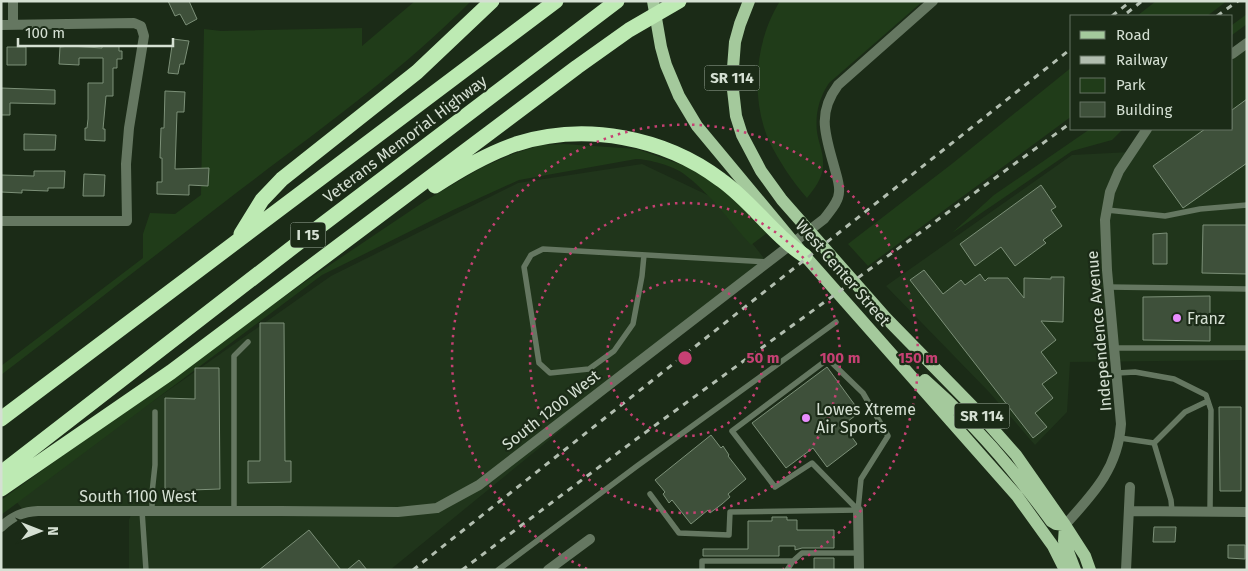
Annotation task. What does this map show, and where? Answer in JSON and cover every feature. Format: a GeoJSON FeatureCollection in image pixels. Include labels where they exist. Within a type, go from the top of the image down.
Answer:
{"type":"FeatureCollection","features":[{"type":"Feature","properties":{"kind":"highway"},"geometry":{"type":"LineString","coordinates":[[236,242],[262,200],[276,185],[417,72],[492,1]]}},
{"type":"Feature","properties":{"kind":"highway","name":"Veterans Memorial Highway"},"geometry":{"type":"LineString","coordinates":[[1,419],[556,1]]}},
{"type":"Feature","properties":{"kind":"highway","name":"Veterans Memorial Highway"},"geometry":{"type":"LineString","coordinates":[[1,473],[302,240],[617,1]]}},
{"type":"Feature","properties":{"kind":"highway"},"geometry":{"type":"LineString","coordinates":[[1,489],[172,372],[584,62],[629,30],[679,1]]}},
{"type":"Feature","properties":{"kind":"highway"},"geometry":{"type":"LineString","coordinates":[[367,226],[391,215],[457,172],[496,152],[517,144],[538,139],[584,135],[623,137],[688,158],[721,179],[766,215],[780,236],[805,256]]}},
{"type":"Feature","properties":{"kind":"main road"},"geometry":{"type":"LineString","coordinates":[[653,1],[659,39],[674,83],[697,126],[766,215]]}},
{"type":"Feature","properties":{"kind":"main road","name":"West Center Street"},"geometry":{"type":"LineString","coordinates":[[749,1],[740,24],[733,59],[732,81],[734,107],[742,135],[761,171],[782,200],[886,318],[977,411],[1016,455],[1085,556],[1090,570]]}},
{"type":"Feature","properties":{"kind":"main road","name":"West Center Street"},"geometry":{"type":"LineString","coordinates":[[805,256],[1018,496],[1054,546],[1065,570]]}},
{"type":"Feature","properties":{"kind":"main road"},"geometry":{"type":"LineString","coordinates":[[883,344],[962,415],[1030,492],[1051,521],[1065,525],[1064,541],[1075,570]]}},
{"type":"Feature","properties":{"kind":"street"},"geometry":{"type":"LineString","coordinates":[[13,1],[13,24]]}},
{"type":"Feature","properties":{"kind":"street","name":"South 1200 West"},"geometry":{"type":"LineString","coordinates":[[280,511],[398,512],[437,508],[479,484],[805,234],[824,219],[840,194],[823,123],[831,94],[838,85],[933,1]]}},
{"type":"Feature","properties":{"kind":"street"},"geometry":{"type":"LineString","coordinates":[[1,25],[134,23],[142,26],[144,36],[129,128],[127,222],[1,221]]}},
{"type":"Feature","properties":{"kind":"street"},"geometry":{"type":"LineString","coordinates":[[1233,53],[1247,43]]}},
{"type":"Feature","properties":{"kind":"street","name":"Independence Avenue"},"geometry":{"type":"LineString","coordinates":[[1065,525],[1100,486],[1120,438],[1121,424],[1105,220],[1110,192],[1119,171],[1146,130]]}},
{"type":"Feature","properties":{"kind":"street"},"geometry":{"type":"LineString","coordinates":[[1126,570],[1130,487]]}},
{"type":"Feature","properties":{"kind":"street"},"geometry":{"type":"LineString","coordinates":[[858,510],[859,570]]}},
{"type":"Feature","properties":{"kind":"street","name":"South 1100 West"},"geometry":{"type":"LineString","coordinates":[[1,527],[12,517],[25,512],[280,511]]}},
{"type":"Feature","properties":{"kind":"street"},"geometry":{"type":"LineString","coordinates":[[1130,511],[1247,512]]}},
{"type":"Feature","properties":{"kind":"street"},"geometry":{"type":"LineString","coordinates":[[548,570],[590,539]]}},
{"type":"Feature","properties":{"kind":"lane"},"geometry":{"type":"LineString","coordinates":[[1107,210],[1165,216],[1200,209],[1247,205]]}},
{"type":"Feature","properties":{"kind":"lane"},"geometry":{"type":"LineString","coordinates":[[644,255],[633,324],[614,351],[589,369],[550,374],[539,363],[524,267],[530,255],[544,249],[768,262]]}},
{"type":"Feature","properties":{"kind":"lane"},"geometry":{"type":"LineString","coordinates":[[1109,287],[1247,289]]}},
{"type":"Feature","properties":{"kind":"lane"},"geometry":{"type":"LineString","coordinates":[[498,570],[645,460],[836,322]]}},
{"type":"Feature","properties":{"kind":"lane"},"geometry":{"type":"LineString","coordinates":[[234,511],[234,356],[248,342]]}},
{"type":"Feature","properties":{"kind":"lane"},"geometry":{"type":"LineString","coordinates":[[1115,348],[1247,348]]}},
{"type":"Feature","properties":{"kind":"lane"},"geometry":{"type":"LineString","coordinates":[[828,359],[863,393],[888,436],[861,479],[858,510],[812,463],[775,486],[732,430],[828,359]]}},
{"type":"Feature","properties":{"kind":"lane"},"geometry":{"type":"LineString","coordinates":[[1117,373],[1135,372],[1174,378],[1206,395],[1211,410],[1210,511]]}},
{"type":"Feature","properties":{"kind":"lane"},"geometry":{"type":"LineString","coordinates":[[1154,444],[1186,412],[1208,401]]}},
{"type":"Feature","properties":{"kind":"lane"},"geometry":{"type":"LineString","coordinates":[[146,570],[147,511],[152,493],[155,465],[155,412]]}},
{"type":"Feature","properties":{"kind":"lane"},"geometry":{"type":"LineString","coordinates":[[1120,438],[1154,444]]}},
{"type":"Feature","properties":{"kind":"lane"},"geometry":{"type":"LineString","coordinates":[[1154,444],[1171,500],[1172,511]]}},
{"type":"Feature","properties":{"kind":"lane"},"geometry":{"type":"LineString","coordinates":[[650,494],[679,533],[728,535],[730,512],[858,510]]}},
{"type":"Feature","properties":{"kind":"lane"},"geometry":{"type":"LineString","coordinates":[[787,570],[802,553],[860,553]]}},
{"type":"Feature","properties":{"kind":"lane"},"geometry":{"type":"LineString","coordinates":[[702,570],[702,561],[794,561]]}},
{"type":"Feature","properties":{"kind":"shaded area"},"geometry":{"type":"Polygon","coordinates":[[[1247,43],[1247,360],[1070,362],[1067,412],[1035,445],[990,393],[886,286],[1072,155],[1131,152],[1150,130],[1233,130],[1233,53],[1247,43]]]}},
{"type":"Feature","properties":{"kind":"shaded area"},"geometry":{"type":"Polygon","coordinates":[[[642,164],[718,200],[767,262],[390,570],[129,570],[129,520],[132,512],[25,512],[14,499],[331,276],[518,183],[642,164]]]}},
{"type":"Feature","properties":{"kind":"green space"},"geometry":{"type":"Polygon","coordinates":[[[415,1],[471,1],[416,52],[359,100],[1,375],[1,366],[143,258],[143,234],[150,213],[175,214],[201,195],[204,29],[221,31],[362,28],[362,46],[415,1]]]}},
{"type":"Feature","properties":{"kind":"green space"},"geometry":{"type":"Polygon","coordinates":[[[780,1],[923,1],[829,83],[820,100],[817,119],[817,132],[823,157],[823,167],[817,184],[807,198],[781,163],[769,141],[759,106],[758,70],[761,51],[765,34],[780,1]]]}},
{"type":"Feature","properties":{"kind":"green space"},"geometry":{"type":"Polygon","coordinates":[[[1156,1],[1227,1],[1208,15],[1138,15],[1156,1]]]}},
{"type":"Feature","properties":{"kind":"green space"},"geometry":{"type":"Polygon","coordinates":[[[1247,14],[1247,24],[1233,34],[1233,24],[1247,14]]]}},
{"type":"Feature","properties":{"kind":"green space"},"geometry":{"type":"Polygon","coordinates":[[[1070,69],[1070,117],[868,266],[848,244],[953,163],[1070,69]]]}},
{"type":"Feature","properties":{"kind":"green space"},"geometry":{"type":"Polygon","coordinates":[[[1089,130],[1122,130],[1112,140],[1072,151],[952,233],[994,195],[1089,130]]]}},
{"type":"Feature","properties":{"kind":"green space"},"geometry":{"type":"Polygon","coordinates":[[[564,144],[637,149],[685,166],[707,178],[730,195],[767,233],[751,245],[711,199],[680,171],[641,159],[519,180],[453,210],[322,275],[1,515],[1,500],[309,279],[425,201],[481,168],[513,154],[541,145],[564,144]]]}},
{"type":"Feature","properties":{"kind":"building"},"geometry":{"type":"Polygon","coordinates":[[[168,1],[189,1],[197,19],[186,25],[180,14],[175,16],[168,1]]]}},
{"type":"Feature","properties":{"kind":"building"},"geometry":{"type":"Polygon","coordinates":[[[173,39],[189,41],[184,64],[180,64],[178,74],[168,73],[173,39]]]}},
{"type":"Feature","properties":{"kind":"building"},"geometry":{"type":"Polygon","coordinates":[[[102,46],[119,46],[119,51],[122,51],[122,59],[117,59],[117,68],[113,68],[113,96],[106,96],[103,129],[105,129],[105,141],[85,140],[85,128],[87,128],[88,119],[88,83],[103,83],[103,58],[79,58],[79,65],[59,64],[60,47],[102,48],[102,46]]]}},
{"type":"Feature","properties":{"kind":"building"},"geometry":{"type":"Polygon","coordinates":[[[7,47],[26,47],[26,65],[7,65],[7,47]]]}},
{"type":"Feature","properties":{"kind":"building"},"geometry":{"type":"Polygon","coordinates":[[[1,88],[55,90],[55,104],[10,103],[10,115],[1,115],[1,88]]]}},
{"type":"Feature","properties":{"kind":"building"},"geometry":{"type":"Polygon","coordinates":[[[165,91],[185,92],[184,112],[177,112],[175,169],[209,168],[208,186],[189,185],[189,195],[157,194],[157,182],[162,182],[162,158],[160,158],[161,128],[164,128],[165,91]]]}},
{"type":"Feature","properties":{"kind":"building"},"geometry":{"type":"Polygon","coordinates":[[[1247,99],[1247,163],[1183,208],[1153,166],[1204,130],[1233,130],[1233,109],[1247,99]]]}},
{"type":"Feature","properties":{"kind":"building"},"geometry":{"type":"Polygon","coordinates":[[[24,134],[56,135],[55,150],[24,150],[24,134]]]}},
{"type":"Feature","properties":{"kind":"building"},"geometry":{"type":"Polygon","coordinates":[[[34,171],[65,171],[64,188],[48,188],[48,191],[22,190],[22,193],[1,192],[1,175],[34,176],[34,171]]]}},
{"type":"Feature","properties":{"kind":"building"},"geometry":{"type":"Polygon","coordinates":[[[84,174],[105,175],[104,196],[83,196],[84,174]]]}},
{"type":"Feature","properties":{"kind":"building"},"geometry":{"type":"Polygon","coordinates":[[[1041,185],[1056,207],[1051,210],[1062,226],[1043,240],[1046,243],[1015,266],[1001,247],[975,266],[960,244],[1041,185]]]}},
{"type":"Feature","properties":{"kind":"building"},"geometry":{"type":"Polygon","coordinates":[[[1203,225],[1247,225],[1247,274],[1202,273],[1203,225]]]}},
{"type":"Feature","properties":{"kind":"building"},"geometry":{"type":"Polygon","coordinates":[[[1167,233],[1167,264],[1153,264],[1153,234],[1167,233]]]}},
{"type":"Feature","properties":{"kind":"building"},"geometry":{"type":"Polygon","coordinates":[[[924,270],[943,294],[961,280],[965,285],[980,274],[985,281],[988,278],[1008,278],[1024,298],[1024,278],[1051,279],[1051,277],[1064,277],[1063,322],[1041,321],[1056,340],[1041,352],[1057,373],[1042,384],[1053,398],[1035,413],[1047,427],[1033,438],[910,280],[924,270]]]}},
{"type":"Feature","properties":{"kind":"building","name":"Franz"},"geometry":{"type":"Polygon","coordinates":[[[1210,296],[1210,341],[1143,340],[1143,297],[1210,296]]]}},
{"type":"Feature","properties":{"kind":"building"},"geometry":{"type":"Polygon","coordinates":[[[260,323],[284,323],[285,461],[291,461],[291,482],[248,483],[248,461],[260,461],[260,323]]]}},
{"type":"Feature","properties":{"kind":"building","name":"Lowes Xtreme Air Sports"},"geometry":{"type":"Polygon","coordinates":[[[827,367],[860,412],[843,425],[857,444],[827,467],[813,448],[786,468],[752,423],[827,367]]]}},
{"type":"Feature","properties":{"kind":"building"},"geometry":{"type":"Polygon","coordinates":[[[195,368],[219,368],[220,489],[165,492],[165,398],[195,399],[195,368]]]}},
{"type":"Feature","properties":{"kind":"building"},"geometry":{"type":"Polygon","coordinates":[[[1219,407],[1241,407],[1241,491],[1220,491],[1219,407]]]}},
{"type":"Feature","properties":{"kind":"building"},"geometry":{"type":"Polygon","coordinates":[[[711,435],[721,448],[723,446],[728,456],[746,479],[728,494],[730,497],[722,504],[710,513],[708,510],[691,524],[672,500],[669,503],[663,494],[665,492],[655,480],[711,435]]]}},
{"type":"Feature","properties":{"kind":"building"},"geometry":{"type":"Polygon","coordinates":[[[772,517],[787,517],[787,520],[797,520],[797,530],[834,530],[834,548],[802,548],[795,550],[795,546],[779,546],[779,556],[703,556],[703,549],[748,549],[748,521],[772,521],[772,517]]]}},
{"type":"Feature","properties":{"kind":"building"},"geometry":{"type":"Polygon","coordinates":[[[1154,527],[1176,527],[1175,542],[1153,542],[1154,527]]]}},
{"type":"Feature","properties":{"kind":"building"},"geometry":{"type":"Polygon","coordinates":[[[309,530],[341,570],[259,570],[309,530]]]}},
{"type":"Feature","properties":{"kind":"building"},"geometry":{"type":"Polygon","coordinates":[[[1228,545],[1245,545],[1245,559],[1228,558],[1228,545]]]}},
{"type":"Feature","properties":{"kind":"building"},"geometry":{"type":"Polygon","coordinates":[[[814,558],[834,558],[834,570],[814,570],[814,558]]]}},
{"type":"Feature","properties":{"kind":"building"},"geometry":{"type":"Polygon","coordinates":[[[359,560],[367,570],[347,570],[359,560]]]}},
{"type":"Feature","properties":{"kind":"railway"},"geometry":{"type":"LineString","coordinates":[[1113,15],[1131,1]]}},
{"type":"Feature","properties":{"kind":"railway"},"geometry":{"type":"LineString","coordinates":[[1127,13],[1142,1]]}},
{"type":"Feature","properties":{"kind":"railway"},"geometry":{"type":"LineString","coordinates":[[1218,15],[1238,1]]}},
{"type":"Feature","properties":{"kind":"railway"},"geometry":{"type":"LineString","coordinates":[[413,570],[1070,50]]}},
{"type":"Feature","properties":{"kind":"railway"},"geometry":{"type":"LineString","coordinates":[[462,570],[635,440],[1070,123]]}},
{"type":"Feature","properties":{"kind":"place","name":"Franz"},"geometry":{"type":"Point","coordinates":[1177,318]}},
{"type":"Feature","properties":{"kind":"place","name":"Lowes Xtreme Air Sports"},"geometry":{"type":"Point","coordinates":[806,418]}}]}
